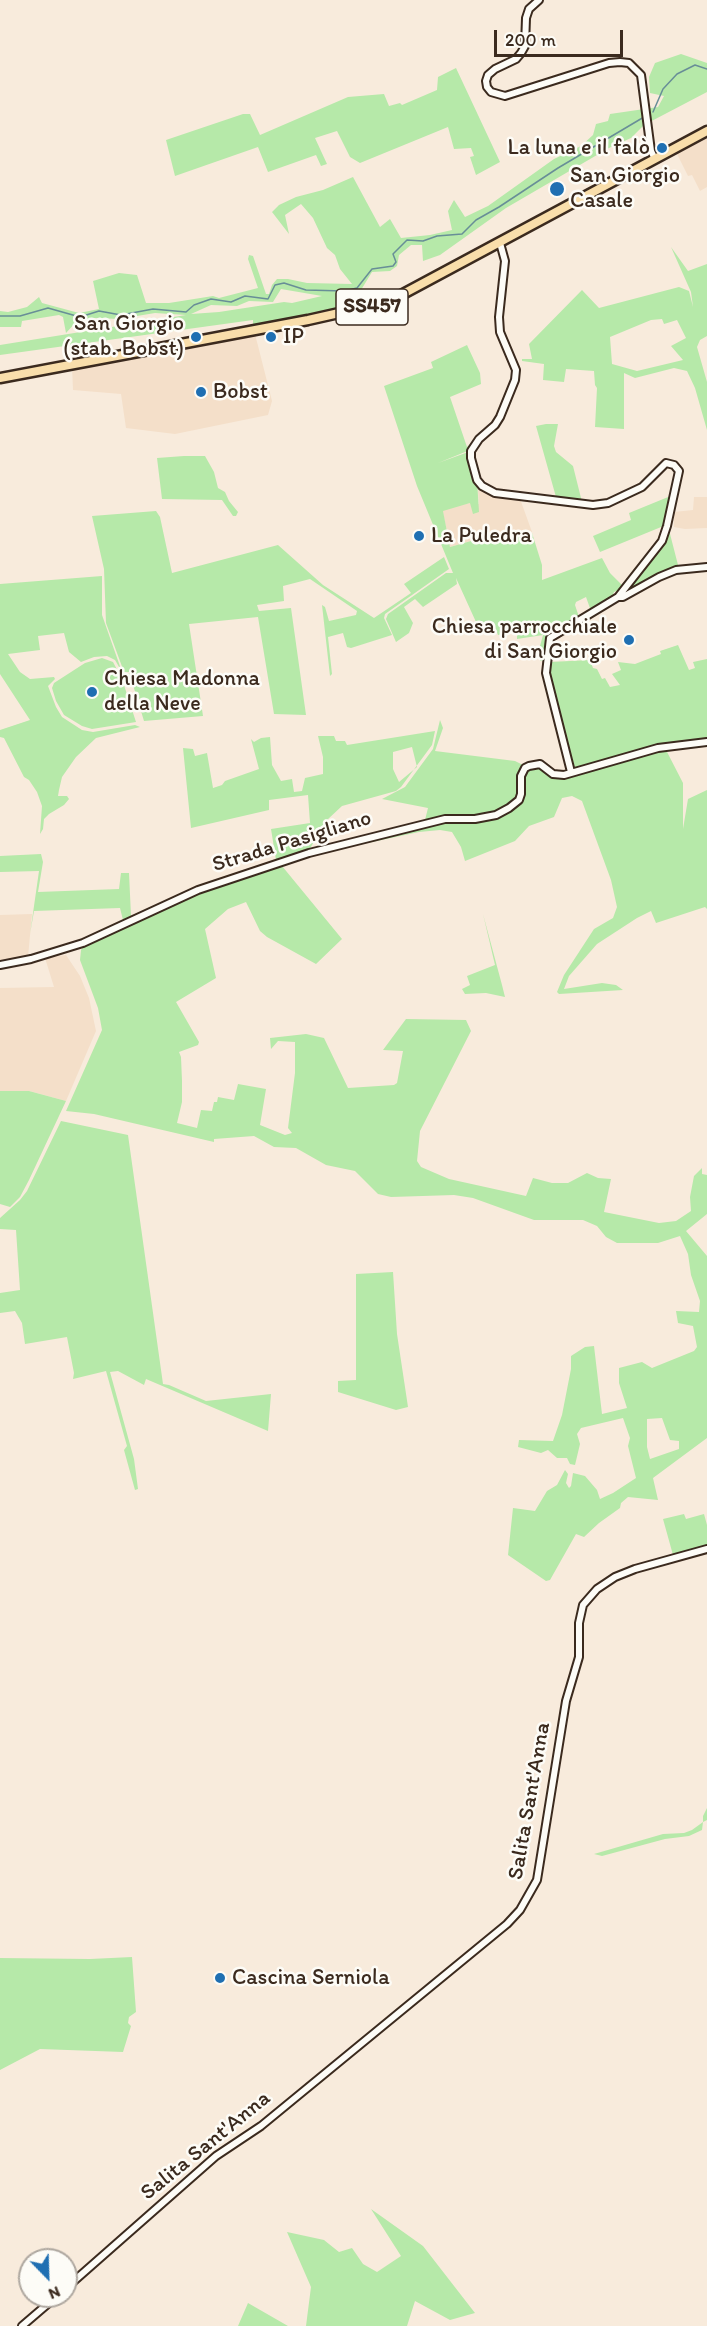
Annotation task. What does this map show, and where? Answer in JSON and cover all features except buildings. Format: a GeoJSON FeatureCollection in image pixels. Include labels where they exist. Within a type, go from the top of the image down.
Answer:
{"type":"FeatureCollection","features":[{"type":"Feature","properties":{"kind":"main road","name":"SS457"},"geometry":{"type":"LineString","coordinates":[[0,378],[376,306],[402,297],[707,131]]}},
{"type":"Feature","properties":{"kind":"street"},"geometry":{"type":"LineString","coordinates":[[539,0],[529,9],[526,18],[525,46],[521,53],[516,60],[495,69],[488,75],[487,87],[491,92],[505,96],[609,63],[630,63],[641,75],[651,151],[655,159]]}},
{"type":"Feature","properties":{"kind":"street"},"geometry":{"type":"LineString","coordinates":[[500,243],[505,261],[500,332],[516,370],[515,380],[500,417],[471,451],[477,480],[482,486],[495,493],[593,505],[608,503],[642,487],[666,463],[674,465],[679,471],[668,526],[662,541],[618,597],[550,638],[547,679],[571,772],[658,748],[707,742]]}},
{"type":"Feature","properties":{"kind":"street"},"geometry":{"type":"LineString","coordinates":[[618,597],[623,597],[676,570],[707,567]]}},
{"type":"Feature","properties":{"kind":"street","name":"Strada Pasigliano"},"geometry":{"type":"LineString","coordinates":[[0,965],[83,943],[205,887],[317,850],[445,819],[475,819],[496,815],[519,800],[522,772],[529,765],[540,764],[558,775],[571,772]]}},
{"type":"Feature","properties":{"kind":"street","name":"Salita Sant'Anna"},"geometry":{"type":"LineString","coordinates":[[78,2277],[216,2156],[261,2126],[507,1924],[520,1910],[537,1880],[566,1701],[579,1657],[579,1623],[584,1605],[597,1589],[615,1577],[635,1569],[707,1549]]}},
{"type":"Feature","properties":{"kind":"street"},"geometry":{"type":"LineString","coordinates":[[22,2326],[43,2308]]}},
{"type":"Feature","properties":{"kind":"shaded area"},"geometry":{"type":"Polygon","coordinates":[[[707,134],[707,187],[700,191],[692,175],[688,176],[676,152],[707,134]]]}},
{"type":"Feature","properties":{"kind":"shaded area","name":"Bobst"},"geometry":{"type":"Polygon","coordinates":[[[255,334],[272,401],[268,415],[175,434],[126,428],[121,394],[73,390],[72,366],[255,334]]]}},
{"type":"Feature","properties":{"kind":"shaded area"},"geometry":{"type":"Polygon","coordinates":[[[477,480],[492,493],[519,496],[532,532],[494,541],[491,535],[450,547],[443,512],[437,510],[470,503],[479,504],[477,480]]]}},
{"type":"Feature","properties":{"kind":"shaded area"},"geometry":{"type":"Polygon","coordinates":[[[694,497],[707,497],[707,528],[674,527],[674,512],[693,510],[694,497]]]}},
{"type":"Feature","properties":{"kind":"shaded area"},"geometry":{"type":"Polygon","coordinates":[[[32,914],[28,957],[0,963],[0,915],[32,914]]]}},
{"type":"Feature","properties":{"kind":"shaded area"},"geometry":{"type":"Polygon","coordinates":[[[66,955],[80,976],[89,998],[96,1031],[66,1101],[29,1091],[0,1091],[0,988],[54,987],[45,958],[66,955]]]}},
{"type":"Feature","properties":{"kind":"green space"},"geometry":{"type":"Polygon","coordinates":[[[681,54],[707,63],[707,92],[644,125],[631,138],[609,148],[506,208],[440,255],[423,261],[422,245],[411,245],[399,255],[397,266],[390,271],[372,272],[361,290],[361,309],[253,330],[253,320],[0,355],[0,345],[186,315],[155,313],[119,319],[96,318],[77,321],[66,333],[63,317],[59,315],[22,321],[21,327],[0,327],[0,311],[8,312],[27,307],[39,297],[42,303],[79,313],[99,309],[93,281],[119,273],[137,275],[146,303],[169,303],[213,296],[219,298],[258,288],[248,259],[249,255],[253,256],[266,294],[269,294],[277,279],[307,283],[352,284],[340,269],[335,255],[327,248],[313,218],[301,204],[285,215],[289,234],[272,212],[279,205],[296,197],[323,190],[353,177],[380,227],[390,219],[401,238],[452,230],[448,211],[454,200],[465,217],[488,206],[554,159],[581,146],[593,135],[596,124],[608,121],[610,114],[658,107],[664,96],[650,93],[649,77],[655,63],[681,54]],[[281,289],[273,302],[249,301],[237,306],[211,305],[191,314],[284,302],[292,303],[322,296],[281,289]]]}},
{"type":"Feature","properties":{"kind":"green space"},"geometry":{"type":"Polygon","coordinates":[[[456,68],[500,162],[476,175],[470,157],[474,156],[471,148],[454,149],[448,127],[360,163],[350,157],[337,131],[315,138],[327,164],[321,166],[316,155],[268,172],[258,147],[175,176],[166,140],[243,114],[250,114],[260,135],[348,97],[384,94],[389,106],[400,103],[402,105],[437,90],[438,77],[456,68]]]}},
{"type":"Feature","properties":{"kind":"green space"},"geometry":{"type":"Polygon","coordinates":[[[671,247],[688,271],[707,264],[707,336],[700,340],[697,347],[707,382],[707,430],[695,388],[687,371],[674,368],[635,378],[624,373],[624,429],[595,427],[597,388],[594,371],[566,369],[564,382],[543,380],[544,364],[522,361],[522,359],[532,359],[529,344],[582,290],[599,308],[679,287],[689,291],[693,307],[691,292],[671,247]],[[662,319],[651,320],[610,337],[612,364],[637,371],[683,360],[671,346],[686,338],[677,320],[664,324],[662,319]]]}},
{"type":"Feature","properties":{"kind":"green space"},"geometry":{"type":"Polygon","coordinates":[[[467,345],[480,373],[481,384],[450,397],[467,447],[490,425],[472,444],[470,450],[438,463],[471,451],[477,480],[479,512],[473,514],[470,503],[443,511],[450,547],[492,535],[494,541],[532,533],[542,565],[542,580],[602,558],[610,573],[625,588],[614,592],[611,599],[591,611],[586,597],[576,602],[579,617],[548,639],[544,661],[540,661],[543,635],[517,639],[517,632],[498,635],[495,627],[484,629],[481,633],[456,578],[457,584],[423,607],[415,599],[404,607],[413,623],[409,633],[396,642],[386,619],[388,614],[446,573],[453,573],[417,486],[384,386],[433,368],[431,362],[467,345]]]}},
{"type":"Feature","properties":{"kind":"green space"},"geometry":{"type":"Polygon","coordinates":[[[558,424],[554,446],[556,452],[573,466],[582,502],[556,497],[536,426],[558,424]]]}},
{"type":"Feature","properties":{"kind":"green space"},"geometry":{"type":"Polygon","coordinates":[[[205,456],[214,472],[218,488],[225,492],[238,512],[236,516],[233,516],[222,500],[162,499],[157,458],[205,456]]]}},
{"type":"Feature","properties":{"kind":"green space"},"geometry":{"type":"Polygon","coordinates":[[[673,495],[666,525],[600,552],[593,536],[631,520],[629,513],[673,495]]]}},
{"type":"Feature","properties":{"kind":"green space"},"geometry":{"type":"Polygon","coordinates":[[[156,511],[160,517],[172,573],[278,545],[323,585],[374,618],[411,593],[404,584],[444,557],[449,569],[385,614],[384,618],[392,635],[351,648],[347,647],[343,633],[328,637],[332,674],[330,676],[322,605],[325,607],[329,621],[356,615],[357,611],[310,579],[283,586],[284,601],[257,605],[259,611],[291,608],[306,715],[274,714],[258,617],[189,624],[203,716],[144,721],[129,672],[124,672],[106,623],[104,569],[92,516],[156,511]]]}},
{"type":"Feature","properties":{"kind":"green space"},"geometry":{"type":"Polygon","coordinates":[[[669,530],[678,565],[622,595],[667,534],[669,530]]]}},
{"type":"Feature","properties":{"kind":"green space"},"geometry":{"type":"Polygon","coordinates":[[[102,576],[102,615],[122,672],[115,660],[107,656],[94,657],[81,662],[69,652],[64,633],[38,636],[40,650],[8,654],[20,672],[30,679],[54,677],[55,679],[48,686],[56,707],[62,717],[82,730],[93,732],[135,725],[140,727],[96,738],[76,757],[62,777],[58,796],[67,796],[69,799],[44,819],[40,834],[42,806],[37,792],[29,780],[24,777],[4,738],[0,737],[0,730],[30,720],[0,674],[0,584],[102,576]]]}},
{"type":"Feature","properties":{"kind":"green space"},"geometry":{"type":"Polygon","coordinates":[[[678,645],[689,670],[695,668],[693,662],[707,659],[707,741],[660,746],[575,769],[547,668],[550,662],[590,660],[593,668],[597,669],[602,679],[605,678],[610,687],[620,685],[612,674],[621,670],[618,662],[635,664],[678,645]]]}},
{"type":"Feature","properties":{"kind":"green space"},"geometry":{"type":"Polygon","coordinates":[[[102,658],[113,662],[122,679],[136,722],[92,729],[64,715],[56,701],[52,688],[54,683],[85,663],[102,658]]]}},
{"type":"Feature","properties":{"kind":"green space"},"geometry":{"type":"Polygon","coordinates":[[[440,720],[443,728],[435,751],[515,761],[523,765],[518,776],[520,790],[518,797],[511,804],[499,811],[483,815],[450,814],[425,820],[428,808],[382,799],[405,787],[433,749],[440,720]]]}},
{"type":"Feature","properties":{"kind":"green space"},"geometry":{"type":"Polygon","coordinates":[[[435,731],[432,745],[417,766],[412,747],[393,752],[393,769],[399,782],[414,770],[401,787],[396,791],[342,806],[327,820],[309,850],[276,860],[271,829],[310,823],[308,795],[269,800],[269,810],[191,828],[183,748],[193,749],[195,756],[207,753],[213,788],[222,785],[225,781],[259,769],[251,739],[254,742],[270,737],[272,765],[281,781],[292,779],[294,792],[302,791],[305,778],[323,774],[323,757],[318,736],[334,736],[336,741],[345,741],[347,745],[435,731]]]}},
{"type":"Feature","properties":{"kind":"green space"},"geometry":{"type":"Polygon","coordinates":[[[666,750],[683,783],[683,829],[688,799],[707,790],[707,909],[705,907],[656,923],[651,911],[637,918],[597,944],[569,976],[564,989],[602,983],[616,985],[623,990],[559,994],[557,992],[564,975],[594,929],[613,918],[617,907],[611,880],[582,801],[572,796],[562,798],[554,817],[529,826],[515,841],[465,861],[461,847],[452,832],[440,830],[419,832],[325,852],[282,866],[342,939],[316,964],[260,931],[246,902],[228,909],[205,929],[216,978],[176,1002],[199,1042],[198,1045],[179,1052],[182,1102],[177,1123],[197,1128],[201,1110],[212,1111],[218,1097],[234,1100],[238,1084],[266,1089],[260,1125],[285,1135],[292,1133],[288,1128],[295,1073],[295,1042],[278,1041],[271,1049],[270,1038],[306,1034],[324,1038],[348,1088],[394,1085],[397,1083],[403,1051],[383,1050],[406,1019],[466,1020],[471,1031],[420,1131],[417,1161],[421,1167],[449,1179],[526,1196],[533,1178],[552,1183],[568,1183],[587,1173],[598,1178],[611,1179],[604,1212],[659,1223],[676,1221],[691,1211],[690,1197],[694,1176],[702,1168],[702,1174],[707,1175],[707,1214],[686,1231],[707,1256],[707,1438],[653,1478],[658,1500],[628,1497],[621,1503],[620,1508],[584,1537],[576,1534],[550,1580],[546,1581],[508,1555],[513,1508],[535,1511],[547,1491],[557,1485],[565,1470],[568,1474],[566,1483],[569,1488],[573,1473],[585,1476],[597,1490],[600,1499],[613,1493],[636,1478],[628,1446],[630,1438],[623,1418],[581,1428],[577,1434],[580,1444],[575,1465],[570,1464],[567,1458],[557,1458],[548,1450],[541,1453],[518,1447],[519,1440],[553,1441],[562,1415],[571,1369],[571,1356],[585,1347],[594,1346],[602,1414],[627,1408],[619,1383],[619,1368],[642,1362],[652,1368],[694,1351],[697,1347],[693,1326],[678,1323],[676,1311],[699,1312],[700,1301],[691,1275],[688,1254],[680,1236],[658,1243],[617,1243],[606,1237],[597,1226],[583,1220],[534,1220],[473,1198],[454,1195],[391,1197],[378,1194],[355,1171],[326,1165],[296,1148],[274,1147],[254,1136],[214,1139],[214,1142],[94,1114],[66,1111],[102,1030],[98,1008],[80,960],[81,950],[86,942],[198,892],[309,854],[445,821],[494,817],[520,801],[524,777],[527,770],[534,766],[540,767],[555,777],[590,771],[666,750]],[[662,1418],[647,1419],[647,1447],[650,1459],[679,1449],[679,1441],[670,1440],[662,1418]]]}},
{"type":"Feature","properties":{"kind":"green space"},"geometry":{"type":"Polygon","coordinates":[[[41,854],[43,862],[38,892],[119,889],[121,873],[129,873],[131,916],[123,920],[120,908],[34,911],[30,934],[39,871],[0,872],[0,856],[41,854]]]}},
{"type":"Feature","properties":{"kind":"green space"},"geometry":{"type":"Polygon","coordinates":[[[483,914],[505,997],[486,993],[465,994],[462,989],[470,985],[467,976],[495,965],[483,914]]]}},
{"type":"Feature","properties":{"kind":"green space"},"geometry":{"type":"Polygon","coordinates":[[[0,1091],[29,1091],[66,1101],[29,1180],[20,1197],[10,1207],[0,1204],[0,1091]]]}},
{"type":"Feature","properties":{"kind":"green space"},"geometry":{"type":"Polygon","coordinates":[[[61,1121],[128,1135],[163,1384],[206,1401],[271,1394],[268,1431],[146,1379],[144,1385],[118,1371],[110,1372],[134,1459],[138,1489],[135,1490],[124,1450],[127,1446],[106,1371],[73,1379],[74,1373],[67,1337],[25,1344],[22,1323],[15,1311],[0,1313],[0,1293],[20,1290],[16,1230],[0,1229],[0,1218],[27,1191],[61,1121]]]}},
{"type":"Feature","properties":{"kind":"green space"},"geometry":{"type":"Polygon","coordinates":[[[393,1272],[397,1334],[408,1407],[396,1410],[338,1392],[338,1381],[356,1380],[356,1274],[393,1272]]]}},
{"type":"Feature","properties":{"kind":"green space"},"geometry":{"type":"Polygon","coordinates":[[[684,1514],[686,1519],[704,1514],[707,1525],[707,1547],[673,1555],[663,1519],[684,1514]]]}},
{"type":"Feature","properties":{"kind":"green space"},"geometry":{"type":"Polygon","coordinates":[[[707,1808],[707,1820],[703,1822],[703,1816],[707,1808]]]}},
{"type":"Feature","properties":{"kind":"green space"},"geometry":{"type":"Polygon","coordinates":[[[703,1822],[702,1830],[689,1836],[665,1839],[602,1856],[594,1854],[663,1834],[684,1833],[703,1822]]]}},
{"type":"Feature","properties":{"kind":"green space"},"geometry":{"type":"Polygon","coordinates":[[[132,1957],[136,2012],[129,2017],[128,2023],[131,2026],[123,2052],[40,2049],[0,2070],[0,1958],[132,1957]]]}},
{"type":"Feature","properties":{"kind":"green space"},"geometry":{"type":"Polygon","coordinates":[[[371,2209],[423,2246],[475,2313],[450,2320],[415,2301],[407,2326],[306,2326],[311,2287],[287,2232],[324,2240],[339,2252],[352,2248],[363,2264],[377,2272],[401,2256],[371,2209]]]}},
{"type":"Feature","properties":{"kind":"green space"},"geometry":{"type":"Polygon","coordinates":[[[248,2303],[288,2326],[238,2326],[248,2303]]]}},
{"type":"Feature","properties":{"kind":"waterway"},"geometry":{"type":"LineString","coordinates":[[653,112],[663,89],[677,74],[695,65],[707,69]]}},
{"type":"Feature","properties":{"kind":"waterway"},"geometry":{"type":"LineString","coordinates":[[0,316],[20,316],[48,308],[80,317],[99,311],[121,315],[153,309],[186,312],[194,305],[211,299],[231,302],[245,296],[268,299],[275,285],[284,283],[306,290],[344,291],[357,288],[372,269],[393,266],[396,262],[393,254],[407,240],[423,241],[437,236],[462,234],[476,220],[644,117]]}},
{"type":"Feature","properties":{"kind":"place","name":"La luna e il falò"},"geometry":{"type":"Point","coordinates":[662,148]}},
{"type":"Feature","properties":{"kind":"place","name":"San Giorgio Casale"},"geometry":{"type":"Point","coordinates":[557,189]}},
{"type":"Feature","properties":{"kind":"place","name":"San Giorgio (stab. Bobst)"},"geometry":{"type":"Point","coordinates":[196,337]}},
{"type":"Feature","properties":{"kind":"place","name":"IP"},"geometry":{"type":"Point","coordinates":[271,337]}},
{"type":"Feature","properties":{"kind":"place","name":"Bobst"},"geometry":{"type":"Point","coordinates":[201,392]}},
{"type":"Feature","properties":{"kind":"place","name":"La Puledra"},"geometry":{"type":"Point","coordinates":[419,536]}},
{"type":"Feature","properties":{"kind":"place","name":"Chiesa parrocchiale di San Giorgio"},"geometry":{"type":"Point","coordinates":[629,640]}},
{"type":"Feature","properties":{"kind":"place","name":"Chiesa Madonna della Neve"},"geometry":{"type":"Point","coordinates":[92,692]}},
{"type":"Feature","properties":{"kind":"place","name":"Cascina Serniola"},"geometry":{"type":"Point","coordinates":[220,1978]}}]}
